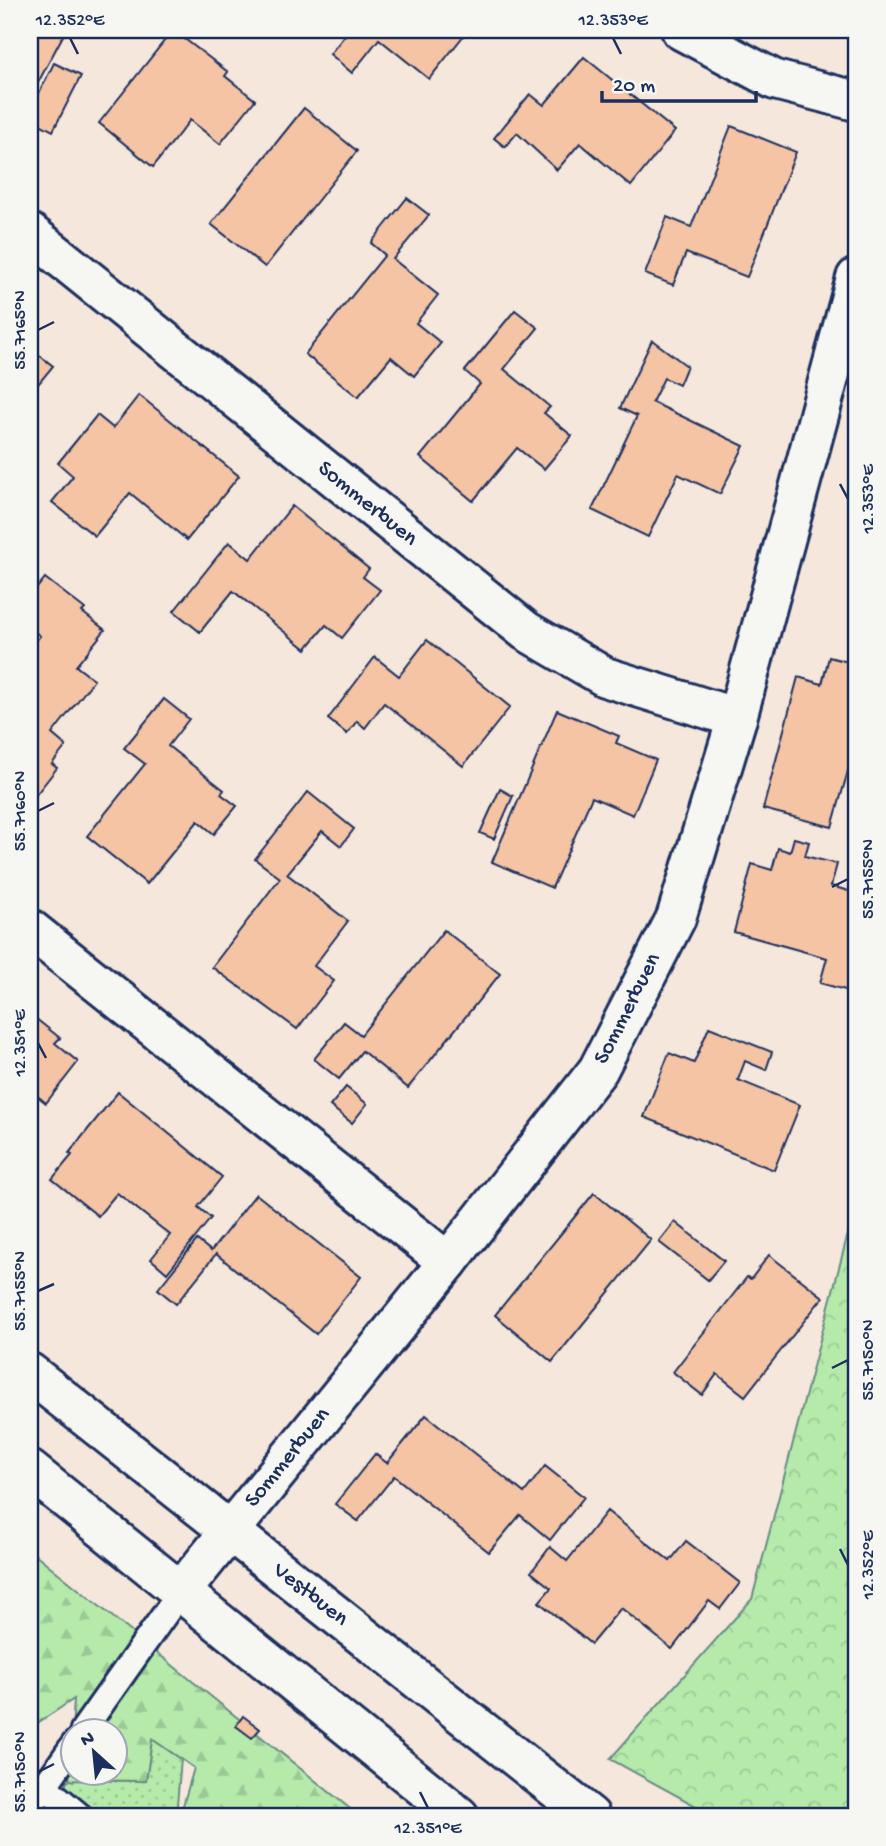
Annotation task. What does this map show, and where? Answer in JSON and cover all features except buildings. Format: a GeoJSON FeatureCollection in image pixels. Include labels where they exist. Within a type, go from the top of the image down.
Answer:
{"type":"FeatureCollection","features":[{"type":"Feature","properties":{"kind":"street"},"geometry":{"type":"LineString","coordinates":[[681,30],[775,80],[856,101]]}},
{"type":"Feature","properties":{"kind":"street","name":"Sommerbuen"},"geometry":{"type":"LineString","coordinates":[[30,233],[526,631],[605,677],[737,719]]}},
{"type":"Feature","properties":{"kind":"street","name":"Sommerbuen"},"geometry":{"type":"LineString","coordinates":[[182,1590],[448,1262],[598,1070],[676,918],[737,719],[856,278]]}},
{"type":"Feature","properties":{"kind":"street"},"geometry":{"type":"LineString","coordinates":[[30,929],[448,1262]]}},
{"type":"Feature","properties":{"kind":"street","name":"Vestbuen"},"geometry":{"type":"LineString","coordinates":[[30,1373],[590,1816]]}},
{"type":"Feature","properties":{"kind":"street"},"geometry":{"type":"LineString","coordinates":[[30,1471],[182,1590],[458,1816]]}},
{"type":"Feature","properties":{"kind":"lane"},"geometry":{"type":"LineString","coordinates":[[94,1716],[182,1590]]}},
{"type":"Feature","properties":{"kind":"lane"},"geometry":{"type":"LineString","coordinates":[[30,1807],[60,1764]]}},
{"type":"Feature","properties":{"kind":"lane"},"geometry":{"type":"LineString","coordinates":[[44,1786],[80,1816]]}},
{"type":"Feature","properties":{"kind":"green space"},"geometry":{"type":"Polygon","coordinates":[[[856,1203],[856,1816],[714,1816],[610,1759],[752,1599],[856,1203]]]}},
{"type":"Feature","properties":{"kind":"green space"},"geometry":{"type":"Polygon","coordinates":[[[30,1550],[359,1816],[180,1816],[194,1768],[152,1739],[146,1781],[130,1781],[130,1716],[73,1716],[74,1699],[30,1728],[30,1550]]]}},
{"type":"Feature","properties":{"kind":"green space"},"geometry":{"type":"Polygon","coordinates":[[[152,1739],[181,1759],[176,1816],[38,1816],[64,1786],[130,1786],[130,1781],[146,1781],[152,1739]]]}}]}
